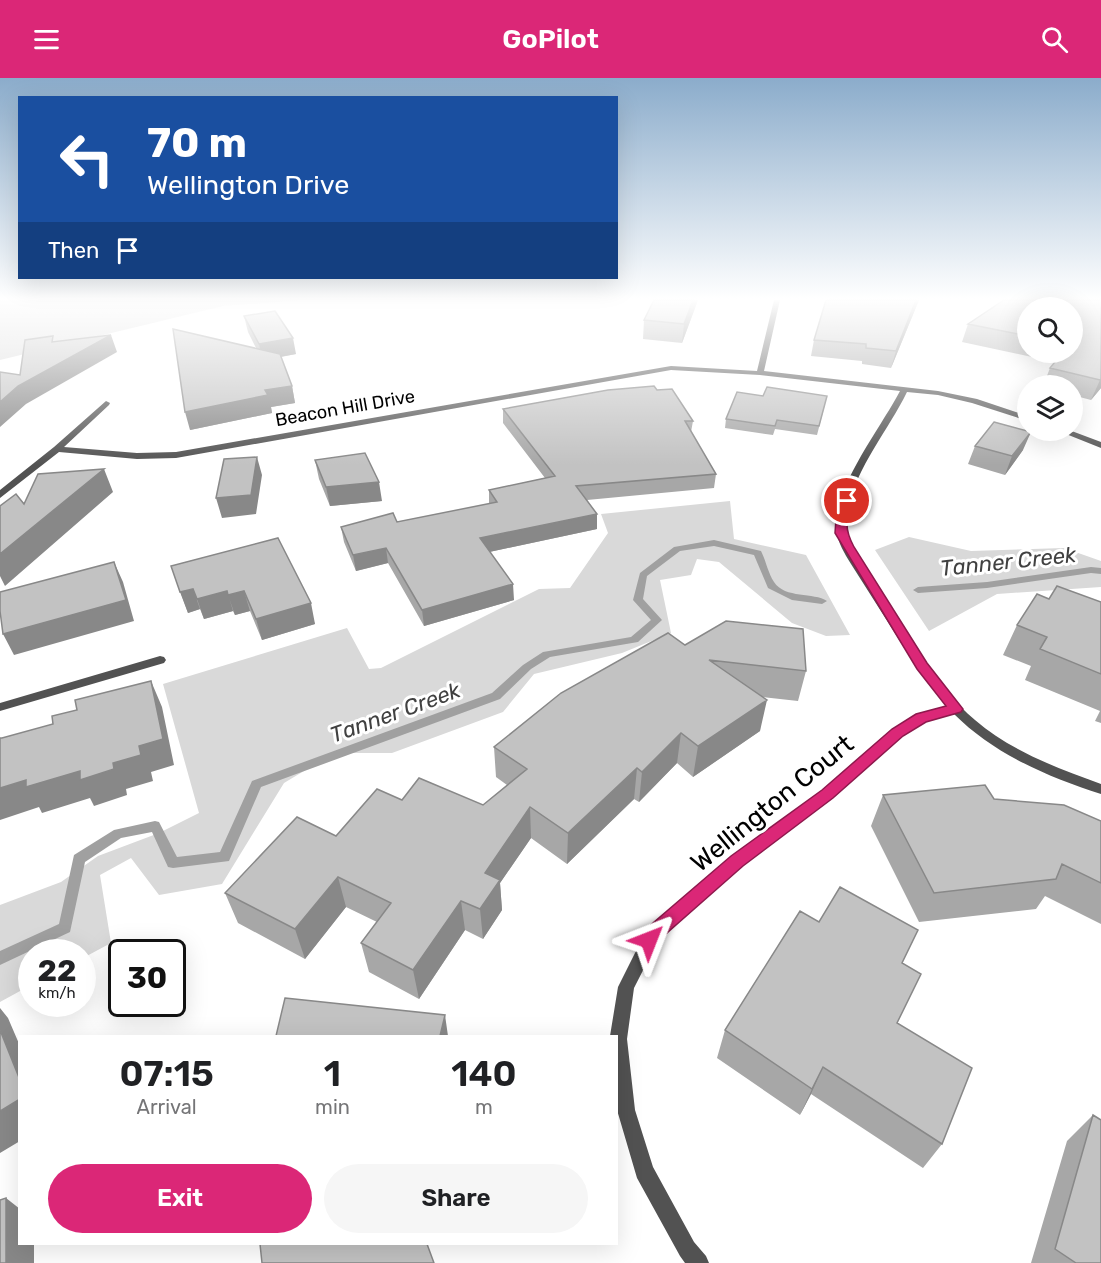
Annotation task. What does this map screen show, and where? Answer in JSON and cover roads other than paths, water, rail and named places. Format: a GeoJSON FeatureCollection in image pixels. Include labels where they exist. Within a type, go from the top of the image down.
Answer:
{"type":"FeatureCollection","features":[{"type":"Feature","properties":{"kind":"street"},"geometry":{"type":"LineString","coordinates":[[760,373],[764,355]]}},
{"type":"Feature","properties":{"kind":"street","name":"Beacon Hill Drive"},"geometry":{"type":"LineString","coordinates":[[57,449],[160,456],[654,370],[686,367],[760,373],[957,396],[1017,415]]}},
{"type":"Feature","properties":{"kind":"street"},"geometry":{"type":"LineString","coordinates":[[905,389],[852,483],[841,519],[841,533],[855,561],[922,666],[956,709],[994,740],[1058,773],[1101,789]]}},
{"type":"Feature","properties":{"kind":"street"},"geometry":{"type":"LineString","coordinates":[[0,495],[57,449],[106,403]]}},
{"type":"Feature","properties":{"kind":"street"},"geometry":{"type":"LineString","coordinates":[[1083,438],[1101,445]]}},
{"type":"Feature","properties":{"kind":"street"},"geometry":{"type":"LineString","coordinates":[[0,707],[160,660]]}},
{"type":"Feature","properties":{"kind":"street","name":"Wellington Court"},"geometry":{"type":"LineString","coordinates":[[699,1263],[687,1249],[644,1170],[626,1110],[618,1039],[627,987],[653,934],[737,861],[828,794],[898,733],[921,718],[956,709]]}},
{"type":"Feature","properties":{"kind":"waterway","name":"Tanner Creek"},"geometry":{"type":"LineString","coordinates":[[0,958],[65,928],[79,859],[118,834],[155,826],[173,863],[224,857],[256,784],[496,696],[527,667],[547,654],[634,640],[657,620],[638,600],[643,575],[677,549],[714,543],[758,553],[771,586],[792,597],[822,601]]}},
{"type":"Feature","properties":{"kind":"waterway","name":"Tanner Creek"},"geometry":{"type":"LineString","coordinates":[[918,590],[987,585],[1091,570],[1101,571]]}}]}
